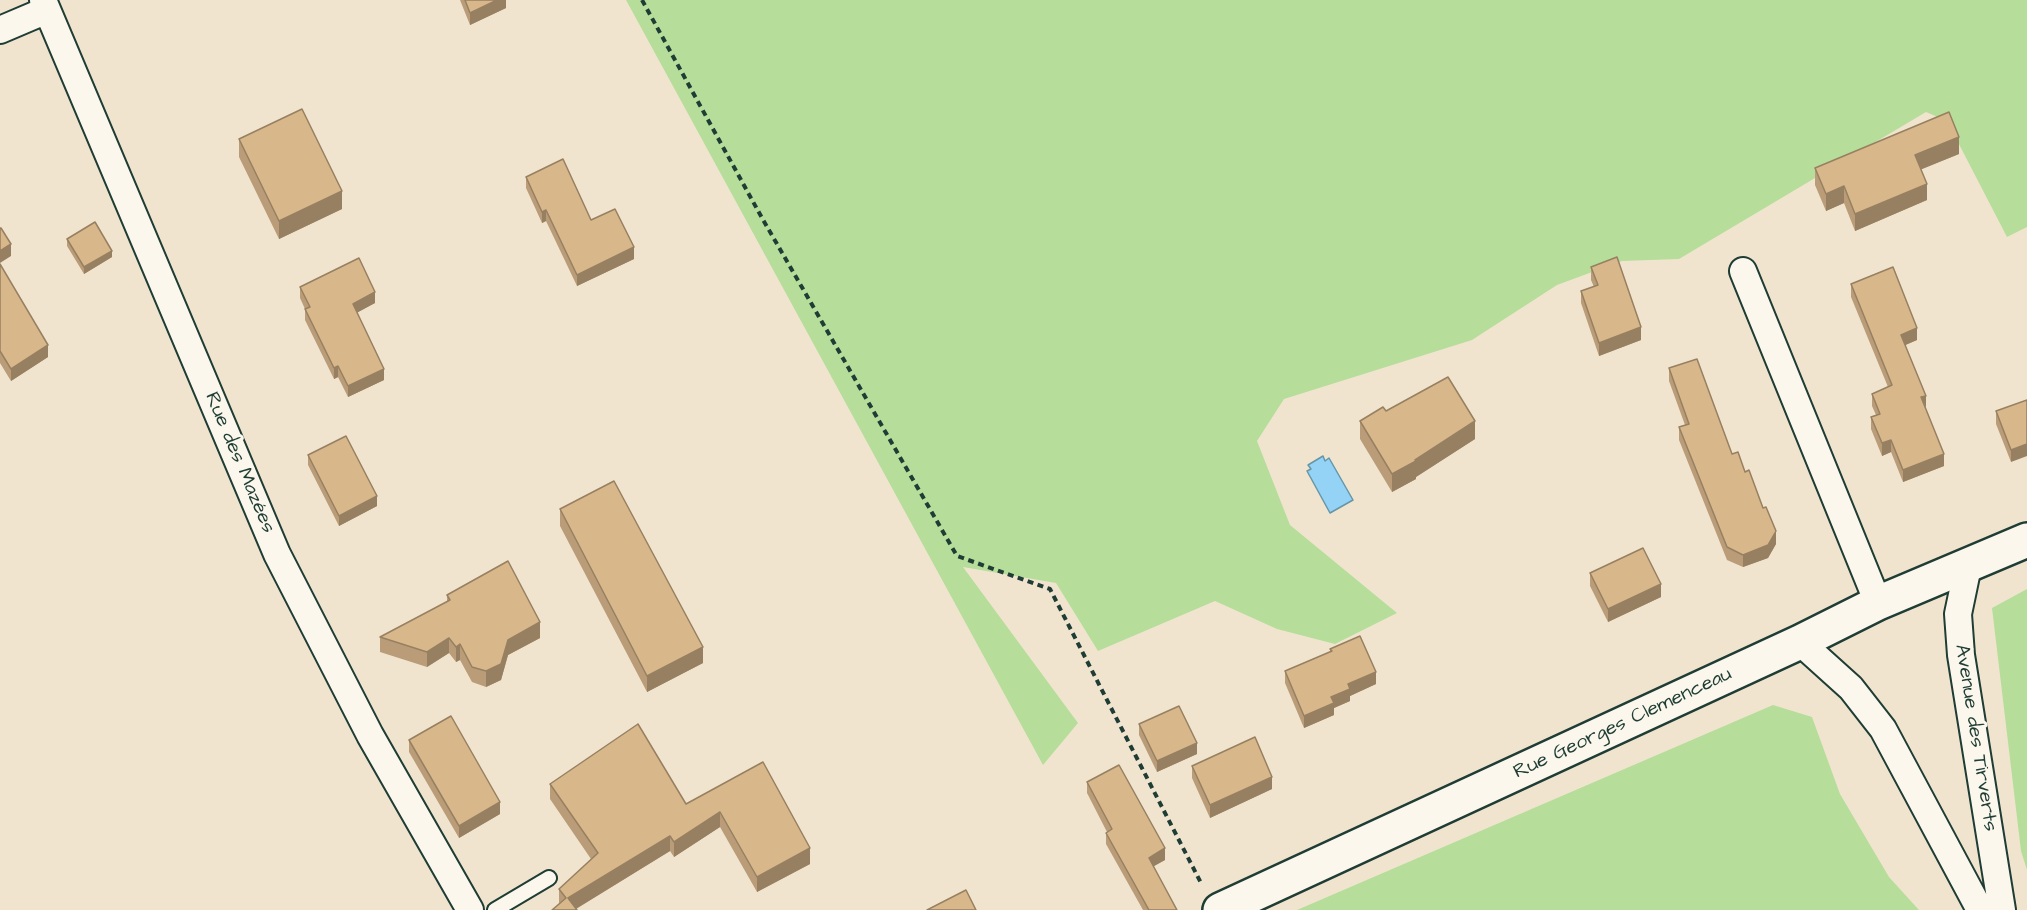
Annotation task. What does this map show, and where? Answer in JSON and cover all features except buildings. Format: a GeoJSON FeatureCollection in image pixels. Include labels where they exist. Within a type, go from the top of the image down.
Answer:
{"type":"FeatureCollection","features":[{"type":"Feature","properties":{"kind":"main road","name":"Rue Georges Clemenceau"},"geometry":{"type":"LineString","coordinates":[[1212,900],[1800,642],[1878,603],[2027,540]]}},
{"type":"Feature","properties":{"kind":"street"},"geometry":{"type":"LineString","coordinates":[[0,30],[45,5]]}},
{"type":"Feature","properties":{"kind":"street","name":"Rue des Mazées"},"geometry":{"type":"LineString","coordinates":[[45,5],[277,554],[370,735],[470,910]]}},
{"type":"Feature","properties":{"kind":"street"},"geometry":{"type":"LineString","coordinates":[[1743,271],[1878,603]]}},
{"type":"Feature","properties":{"kind":"street","name":"Avenue des Tirverts"},"geometry":{"type":"LineString","coordinates":[[1968,566],[1958,614],[1960,655],[2002,910]]}},
{"type":"Feature","properties":{"kind":"street"},"geometry":{"type":"LineString","coordinates":[[1800,642],[1851,688],[1883,729],[1980,910]]}},
{"type":"Feature","properties":{"kind":"lane"},"geometry":{"type":"LineString","coordinates":[[495,910],[549,878]]}},
{"type":"Feature","properties":{"kind":"path"},"geometry":{"type":"LineString","coordinates":[[642,0],[762,218],[957,556],[1050,589],[1212,900]]}},
{"type":"Feature","properties":{"kind":"green space"},"geometry":{"type":"Polygon","coordinates":[[[626,0],[2027,0],[2027,227],[2007,237],[1947,121],[1926,112],[1679,259],[1622,261],[1557,285],[1472,340],[1284,399],[1257,441],[1290,525],[1397,613],[1335,644],[1277,629],[1215,601],[1098,651],[1056,583],[963,567],[1078,723],[1043,765],[626,0]]]}},
{"type":"Feature","properties":{"kind":"green space"},"geometry":{"type":"Polygon","coordinates":[[[2027,589],[2027,870],[2021,851],[1992,608],[2027,589]]]}},
{"type":"Feature","properties":{"kind":"green space"},"geometry":{"type":"Polygon","coordinates":[[[1773,705],[1812,717],[1840,794],[1889,877],[1919,910],[1297,910],[1773,705]]]}},
{"type":"Feature","properties":{"kind":"water"},"geometry":{"type":"Polygon","coordinates":[[[1323,456],[1325,461],[1329,458],[1353,500],[1330,513],[1307,471],[1311,469],[1308,465],[1323,456]]]}}]}
